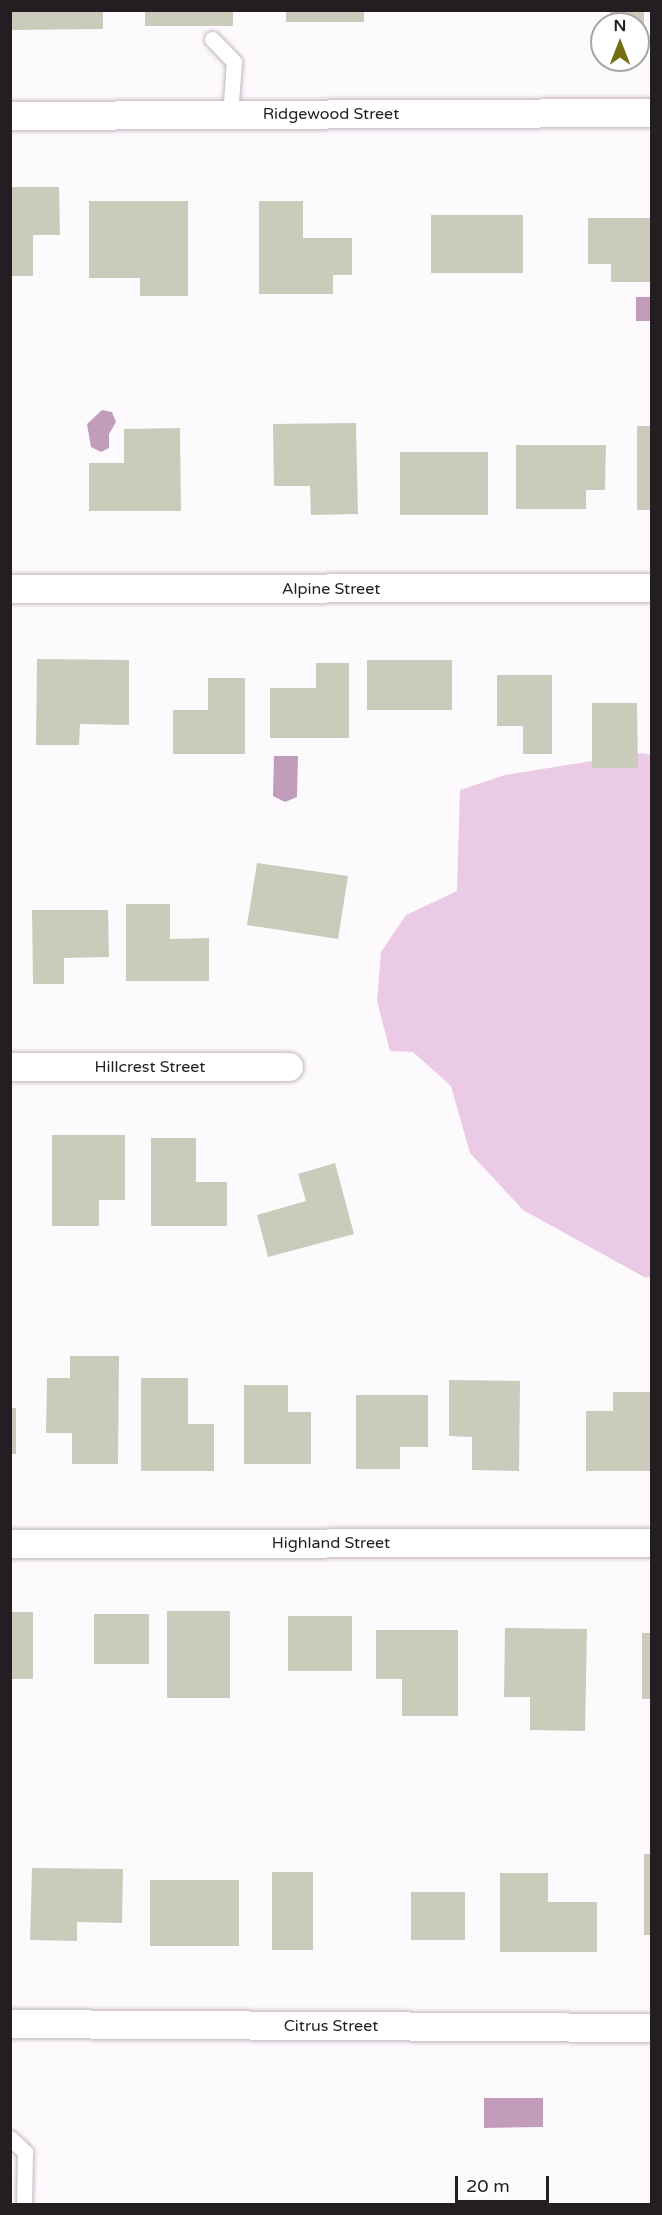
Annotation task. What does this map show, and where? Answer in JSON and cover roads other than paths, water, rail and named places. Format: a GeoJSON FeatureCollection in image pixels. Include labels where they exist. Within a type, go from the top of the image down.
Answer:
{"type":"FeatureCollection","features":[{"type":"Feature","properties":{"kind":"street","name":"Ridgewood Street"},"geometry":{"type":"LineString","coordinates":[[10,116],[651,113]]}},
{"type":"Feature","properties":{"kind":"street","name":"Alpine Street"},"geometry":{"type":"LineString","coordinates":[[10,590],[651,588]]}},
{"type":"Feature","properties":{"kind":"street","name":"Hillcrest Street"},"geometry":{"type":"LineString","coordinates":[[10,1067],[289,1068]]}},
{"type":"Feature","properties":{"kind":"street","name":"Highland Street"},"geometry":{"type":"LineString","coordinates":[[10,1544],[651,1543]]}},
{"type":"Feature","properties":{"kind":"street","name":"Citrus Street"},"geometry":{"type":"LineString","coordinates":[[10,2024],[651,2028]]}},
{"type":"Feature","properties":{"kind":"lane"},"geometry":{"type":"LineString","coordinates":[[212,39],[234,62],[230,115]]}},
{"type":"Feature","properties":{"kind":"lane"},"geometry":{"type":"LineString","coordinates":[[10,2138],[25,2152],[24,2205]]}}]}
